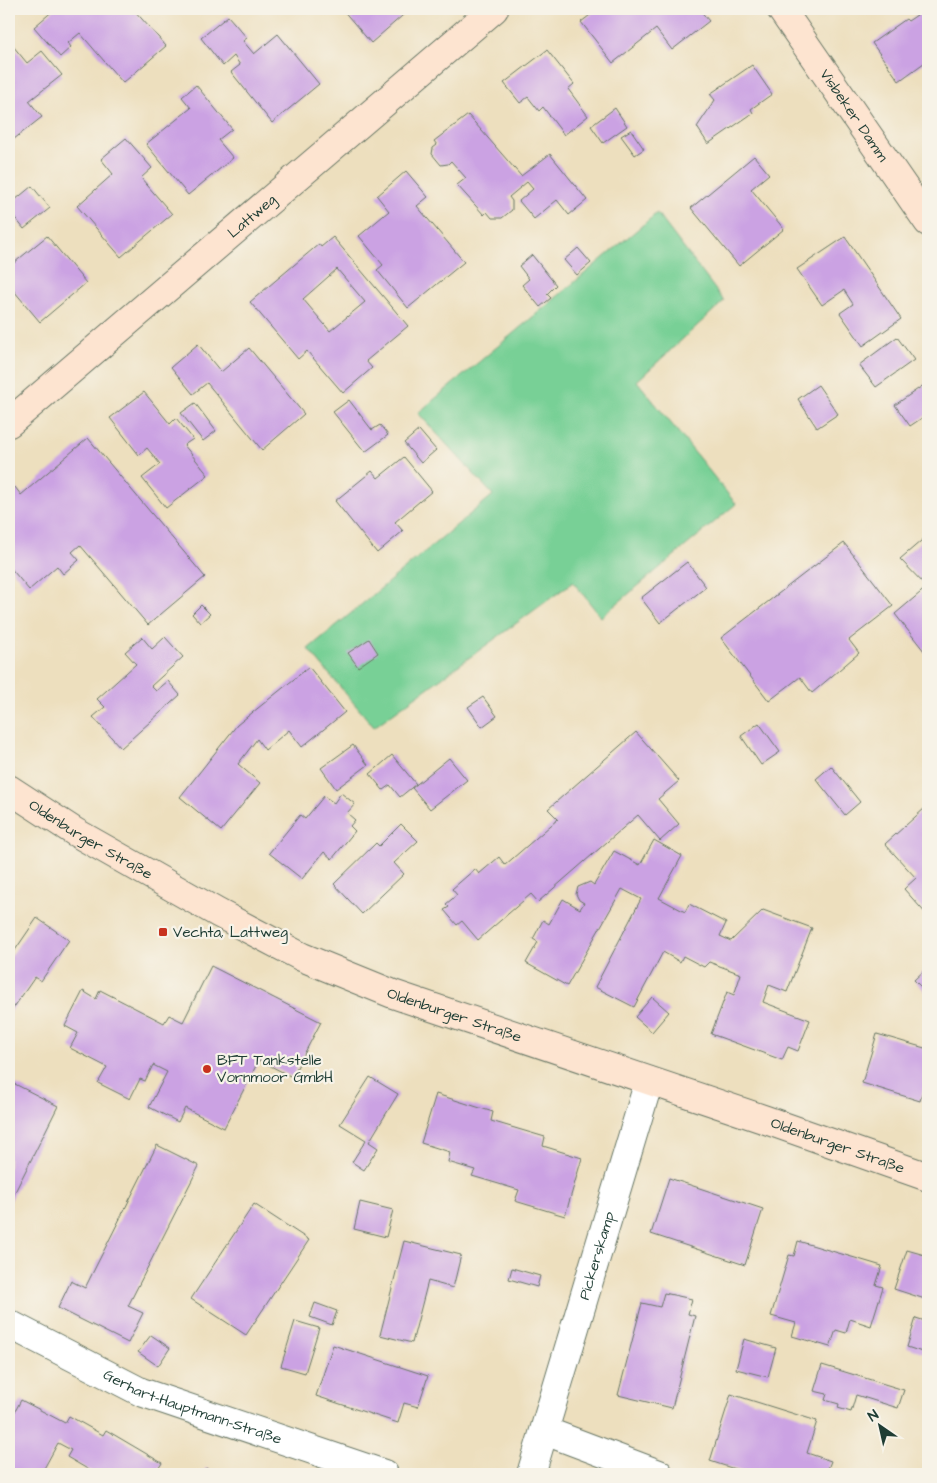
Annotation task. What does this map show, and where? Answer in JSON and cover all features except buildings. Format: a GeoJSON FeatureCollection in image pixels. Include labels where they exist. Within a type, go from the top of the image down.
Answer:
{"type":"FeatureCollection","features":[{"type":"Feature","properties":{"kind":"main road","name":"Lattweg"},"geometry":{"type":"LineString","coordinates":[[9,423],[494,9]]}},
{"type":"Feature","properties":{"kind":"main road","name":"Visbeker Damm"},"geometry":{"type":"LineString","coordinates":[[781,9],[928,222]]}},
{"type":"Feature","properties":{"kind":"main road","name":"Oldenburger Straße"},"geometry":{"type":"LineString","coordinates":[[9,789],[84,836],[218,913],[302,957],[393,994],[766,1120],[928,1177]]}},
{"type":"Feature","properties":{"kind":"street","name":"Pickerskamp"},"geometry":{"type":"LineString","coordinates":[[531,1474],[649,1081]]}},
{"type":"Feature","properties":{"kind":"street","name":"Gerhart-Hauptmann-Straße"},"geometry":{"type":"LineString","coordinates":[[9,1324],[141,1392],[384,1474]]}},
{"type":"Feature","properties":{"kind":"street"},"geometry":{"type":"LineString","coordinates":[[545,1431],[659,1474]]}},
{"type":"Feature","properties":{"kind":"green space"},"geometry":{"type":"Polygon","coordinates":[[[657,213],[724,301],[637,381],[736,504],[601,617],[573,582],[374,727],[308,649],[493,495],[418,413],[657,213]]]}},
{"type":"Feature","properties":{"kind":"place","name":"Vechta, Lattweg"},"geometry":{"type":"Point","coordinates":[163,932]}},
{"type":"Feature","properties":{"kind":"place","name":"BFT Tankstelle Vornmoor GmbH"},"geometry":{"type":"Point","coordinates":[207,1069]}}]}
